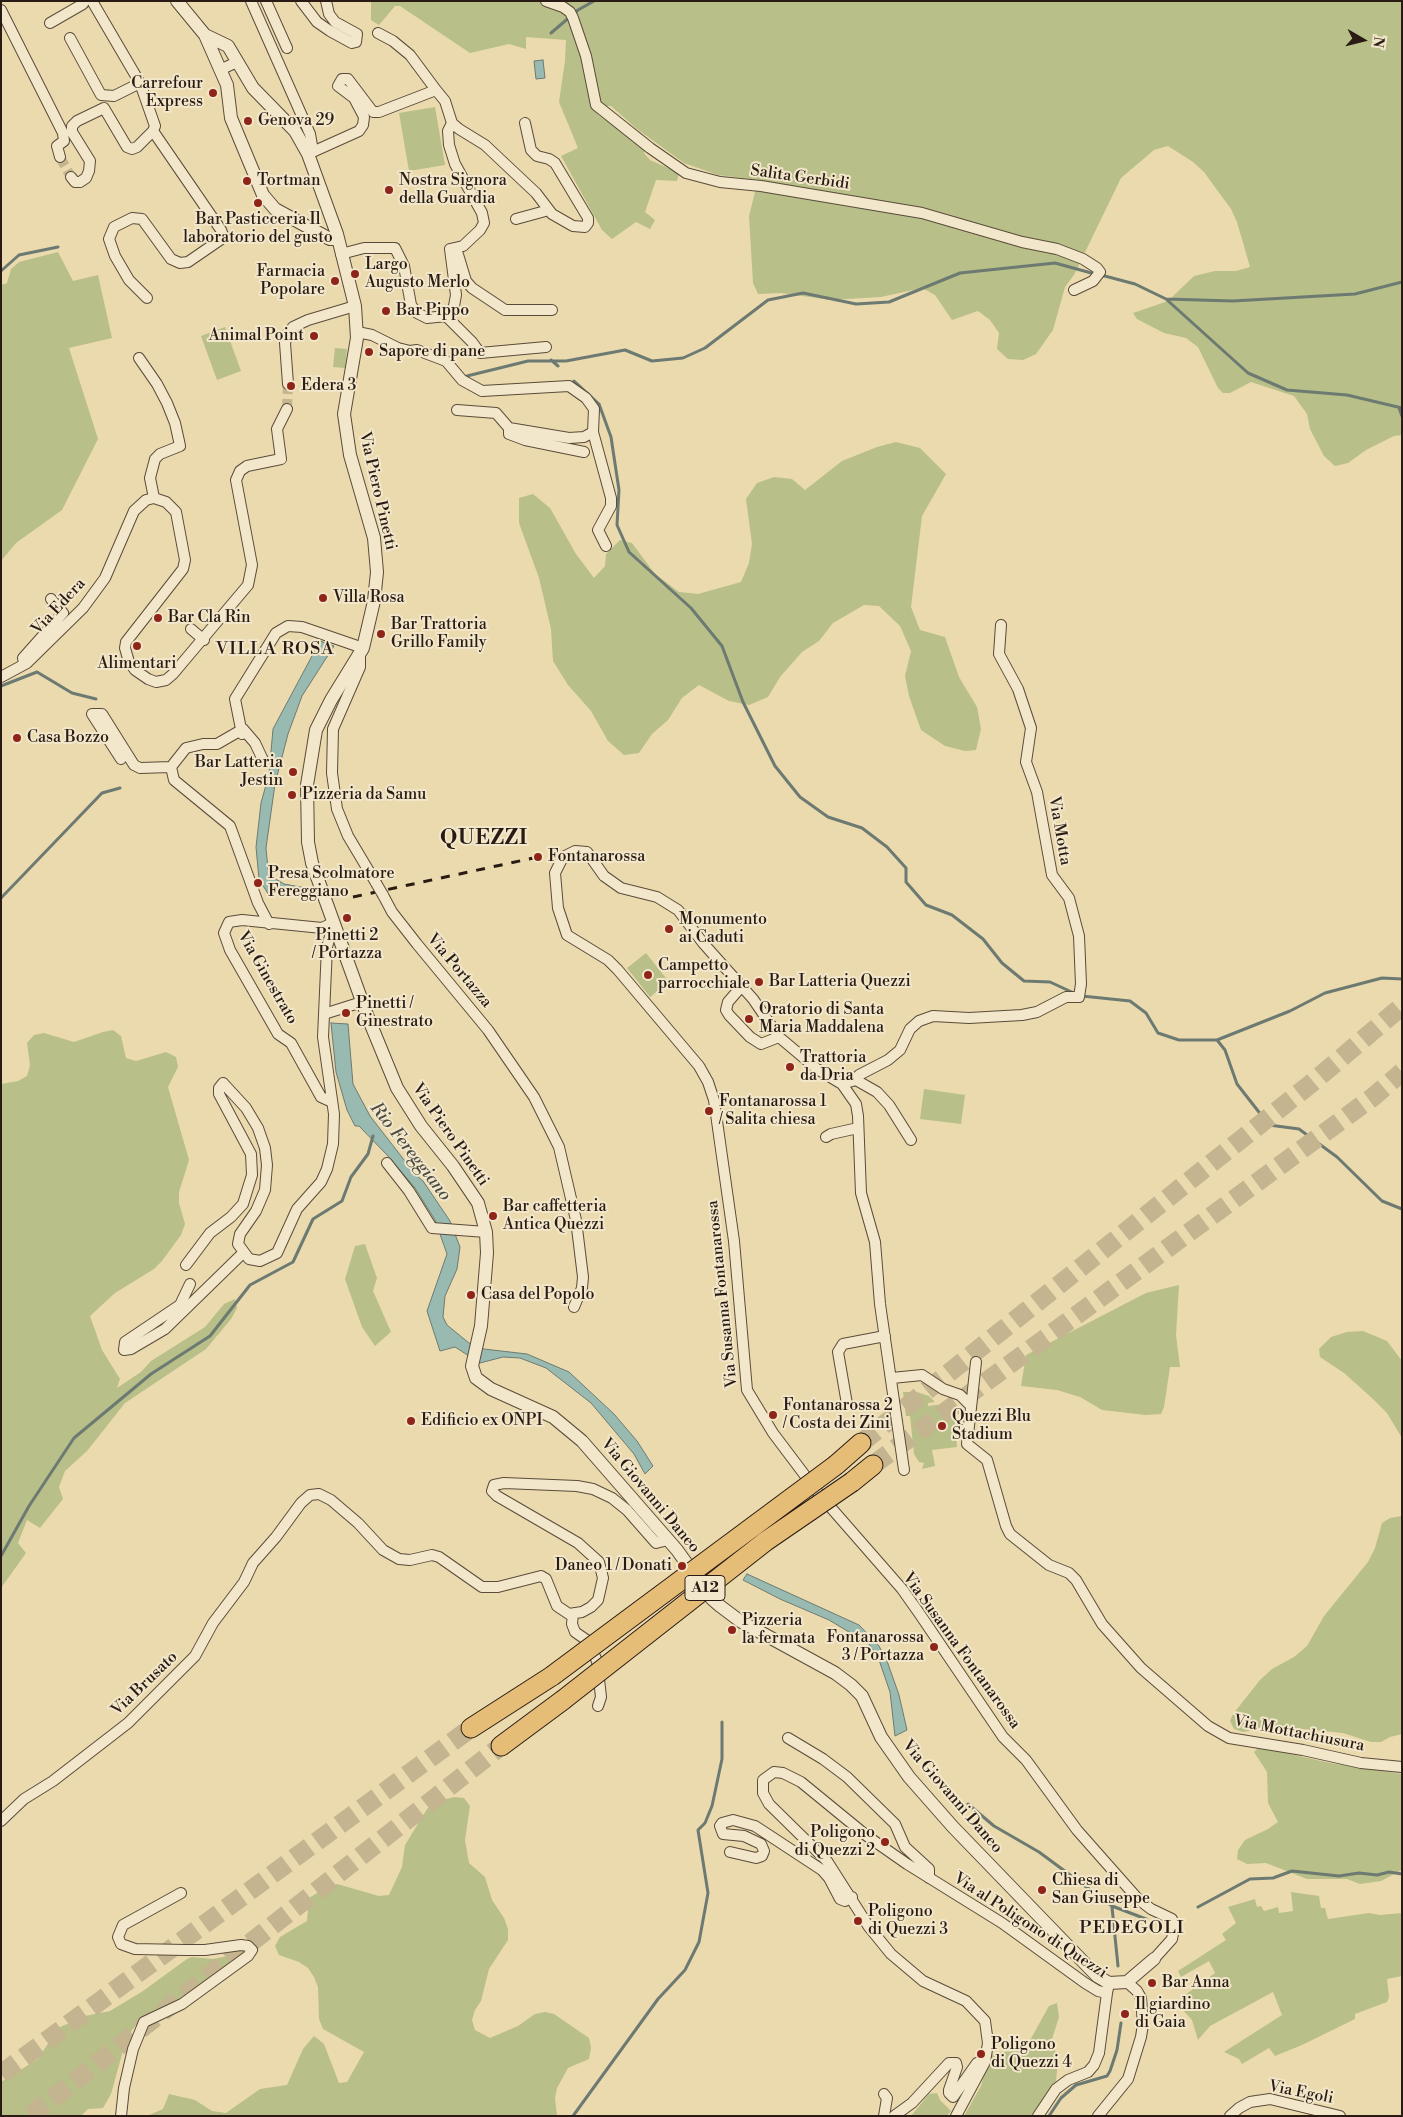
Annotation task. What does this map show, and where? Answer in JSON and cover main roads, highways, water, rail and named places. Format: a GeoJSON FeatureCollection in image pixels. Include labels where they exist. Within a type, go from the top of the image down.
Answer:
{"type":"FeatureCollection","features":[{"type":"Feature","properties":{"kind":"highway","name":"A12"},"geometry":{"type":"LineString","coordinates":[[471,1728],[552,1676],[836,1465],[861,1443]]}},
{"type":"Feature","properties":{"kind":"highway","name":"A12"},"geometry":{"type":"LineString","coordinates":[[501,1746],[563,1700],[766,1541],[852,1482],[872,1466]]}},
{"type":"Feature","properties":{"kind":"water"},"geometry":{"type":"Polygon","coordinates":[[[543,60],[545,78],[536,79],[534,61],[543,60]]]}},
{"type":"Feature","properties":{"kind":"water"},"geometry":{"type":"Polygon","coordinates":[[[320,641],[334,646],[302,696],[288,734],[275,784],[266,848],[268,869],[274,878],[284,884],[311,889],[313,894],[276,887],[270,897],[259,879],[256,847],[261,803],[269,774],[273,729],[320,641]]]}},
{"type":"Feature","properties":{"kind":"water","name":"Rio Fereggiano"},"geometry":{"type":"Polygon","coordinates":[[[331,1023],[348,1024],[353,1084],[370,1116],[415,1174],[423,1181],[450,1221],[460,1247],[457,1269],[445,1296],[443,1317],[447,1325],[469,1343],[484,1349],[527,1354],[569,1372],[614,1414],[637,1441],[653,1466],[645,1474],[634,1454],[591,1403],[546,1368],[520,1358],[503,1357],[480,1363],[455,1347],[440,1351],[427,1311],[447,1254],[435,1220],[415,1188],[359,1126],[355,1126],[347,1110],[336,1072],[331,1023]]]}},
{"type":"Feature","properties":{"kind":"water"},"geometry":{"type":"Polygon","coordinates":[[[747,1574],[859,1625],[879,1646],[887,1661],[899,1695],[907,1730],[895,1736],[890,1692],[878,1657],[869,1644],[829,1620],[780,1599],[743,1580],[747,1574]]]}},
{"type":"Feature","properties":{"kind":"waterway"},"geometry":{"type":"LineString","coordinates":[[551,33],[578,10],[594,1]]}},
{"type":"Feature","properties":{"kind":"waterway"},"geometry":{"type":"LineString","coordinates":[[1,271],[19,255],[58,247]]}},
{"type":"Feature","properties":{"kind":"waterway"},"geometry":{"type":"LineString","coordinates":[[467,376],[528,361],[566,361],[625,350],[652,361],[683,358],[705,348],[768,300],[803,293],[856,304],[889,302],[960,273],[1055,263],[1095,274]]}},
{"type":"Feature","properties":{"kind":"waterway"},"geometry":{"type":"LineString","coordinates":[[1101,275],[1135,284],[1166,299],[1233,301],[1355,294],[1402,282]]}},
{"type":"Feature","properties":{"kind":"waterway"},"geometry":{"type":"LineString","coordinates":[[1166,299],[1248,373],[1287,390],[1347,395],[1402,408]]}},
{"type":"Feature","properties":{"kind":"waterway"},"geometry":{"type":"LineString","coordinates":[[551,360],[558,366]]}},
{"type":"Feature","properties":{"kind":"waterway"},"geometry":{"type":"LineString","coordinates":[[574,381],[599,404],[611,437],[619,490],[617,525],[629,552],[691,608],[722,646],[743,702],[775,766],[800,797],[828,817],[862,828],[887,847],[906,868],[906,882],[926,905],[952,915],[983,939],[1002,963],[1024,981],[1050,982],[1076,994]]}},
{"type":"Feature","properties":{"kind":"waterway"},"geometry":{"type":"LineString","coordinates":[[1399,408],[1402,416]]}},
{"type":"Feature","properties":{"kind":"waterway"},"geometry":{"type":"LineString","coordinates":[[1,686],[37,672],[72,693],[96,699]]}},
{"type":"Feature","properties":{"kind":"waterway"},"geometry":{"type":"LineString","coordinates":[[1,898],[102,793],[120,788]]}},
{"type":"Feature","properties":{"kind":"waterway"},"geometry":{"type":"LineString","coordinates":[[1217,1040],[1290,1011],[1325,993],[1382,978],[1402,979]]}},
{"type":"Feature","properties":{"kind":"waterway"},"geometry":{"type":"LineString","coordinates":[[1082,996],[1130,1001],[1146,1013],[1158,1033],[1179,1040],[1217,1040],[1225,1050],[1237,1084],[1269,1125],[1299,1129],[1337,1157],[1382,1201],[1402,1209]]}},
{"type":"Feature","properties":{"kind":"waterway"},"geometry":{"type":"LineString","coordinates":[[1,1556],[29,1506],[74,1438],[151,1374],[210,1336],[250,1285],[293,1262],[313,1219],[342,1201],[351,1177],[368,1154],[373,1136]]}},
{"type":"Feature","properties":{"kind":"waterway"},"geometry":{"type":"LineString","coordinates":[[573,2116],[658,1999],[685,1970],[699,1942],[708,1893],[698,1830],[705,1823],[712,1806],[722,1759],[722,1722]]}},
{"type":"Feature","properties":{"kind":"waterway","name":"Rio Fereggiano"},"geometry":{"type":"LineString","coordinates":[[968,1804],[994,1826],[1039,1852],[1112,1906],[1146,1919]]}},
{"type":"Feature","properties":{"kind":"waterway"},"geometry":{"type":"LineString","coordinates":[[1198,1907],[1250,1879],[1273,1878],[1292,1871],[1339,1876],[1359,1873],[1377,1875],[1389,1872],[1402,1874]]}},
{"type":"Feature","properties":{"kind":"waterway"},"geometry":{"type":"LineString","coordinates":[[1112,1907],[1118,1966]]}},
{"type":"Feature","properties":{"kind":"waterway"},"geometry":{"type":"LineString","coordinates":[[1049,2116],[1061,2098],[1076,2085],[1107,2076],[1117,2050],[1121,2023]]}},
{"type":"Feature","properties":{"kind":"tunnel"},"geometry":{"type":"LineString","coordinates":[[60,157],[71,177]]}},
{"type":"Feature","properties":{"kind":"tunnel"},"geometry":{"type":"LineString","coordinates":[[287,409],[288,384]]}},
{"type":"Feature","properties":{"kind":"tunnel"},"geometry":{"type":"LineString","coordinates":[[861,1443],[1313,1082],[1402,1006]]}},
{"type":"Feature","properties":{"kind":"tunnel"},"geometry":{"type":"LineString","coordinates":[[873,1465],[1373,1097],[1402,1072]]}},
{"type":"Feature","properties":{"kind":"tunnel"},"geometry":{"type":"LineString","coordinates":[[1,2074],[471,1728]]}},
{"type":"Feature","properties":{"kind":"tunnel"},"geometry":{"type":"LineString","coordinates":[[30,2116],[501,1746]]}},
{"type":"Feature","properties":{"kind":"railway"},"geometry":{"type":"LineString","coordinates":[[353,897],[538,857]]}},
{"type":"Feature","properties":{"kind":"place","name":"Carrefour Express"},"geometry":{"type":"Point","coordinates":[213,93]}},
{"type":"Feature","properties":{"kind":"place","name":"Genova 29"},"geometry":{"type":"Point","coordinates":[248,121]}},
{"type":"Feature","properties":{"kind":"place","name":"Tortman"},"geometry":{"type":"Point","coordinates":[247,181]}},
{"type":"Feature","properties":{"kind":"place","name":"Nostra Signora della Guardia"},"geometry":{"type":"Point","coordinates":[389,190]}},
{"type":"Feature","properties":{"kind":"place","name":"Bar Pasticceria Il laboratorio del gusto"},"geometry":{"type":"Point","coordinates":[258,203]}},
{"type":"Feature","properties":{"kind":"place","name":"Largo Augusto Merlo"},"geometry":{"type":"Point","coordinates":[355,274]}},
{"type":"Feature","properties":{"kind":"place","name":"Farmacia Popolare"},"geometry":{"type":"Point","coordinates":[335,281]}},
{"type":"Feature","properties":{"kind":"place","name":"Bar Pippo"},"geometry":{"type":"Point","coordinates":[386,311]}},
{"type":"Feature","properties":{"kind":"place","name":"Animal Point"},"geometry":{"type":"Point","coordinates":[314,336]}},
{"type":"Feature","properties":{"kind":"place","name":"Sapore di pane"},"geometry":{"type":"Point","coordinates":[369,352]}},
{"type":"Feature","properties":{"kind":"place","name":"Edera 3"},"geometry":{"type":"Point","coordinates":[291,386]}},
{"type":"Feature","properties":{"kind":"place","name":"Villa Rosa"},"geometry":{"type":"Point","coordinates":[323,598]}},
{"type":"Feature","properties":{"kind":"place","name":"Bar Cla Rin"},"geometry":{"type":"Point","coordinates":[158,618]}},
{"type":"Feature","properties":{"kind":"place","name":"Bar Trattoria Grillo Family"},"geometry":{"type":"Point","coordinates":[381,634]}},
{"type":"Feature","properties":{"kind":"place","name":"Alimentari"},"geometry":{"type":"Point","coordinates":[137,646]}},
{"type":"Feature","properties":{"kind":"place","name":"Casa Bozzo"},"geometry":{"type":"Point","coordinates":[17,738]}},
{"type":"Feature","properties":{"kind":"place","name":"Bar Latteria Jestin"},"geometry":{"type":"Point","coordinates":[293,772]}},
{"type":"Feature","properties":{"kind":"place","name":"Pizzeria da Samu"},"geometry":{"type":"Point","coordinates":[292,795]}},
{"type":"Feature","properties":{"kind":"place","name":"Fontanarossa"},"geometry":{"type":"Point","coordinates":[538,857]}},
{"type":"Feature","properties":{"kind":"place","name":"Presa Scolmatore Fereggiano"},"geometry":{"type":"Point","coordinates":[258,883]}},
{"type":"Feature","properties":{"kind":"place","name":"Pinetti 2 / Portazza"},"geometry":{"type":"Point","coordinates":[347,918]}},
{"type":"Feature","properties":{"kind":"place","name":"Monumento ai Caduti"},"geometry":{"type":"Point","coordinates":[669,929]}},
{"type":"Feature","properties":{"kind":"place","name":"Campetto parrocchiale"},"geometry":{"type":"Point","coordinates":[648,975]}},
{"type":"Feature","properties":{"kind":"place","name":"Bar Latteria Quezzi"},"geometry":{"type":"Point","coordinates":[759,982]}},
{"type":"Feature","properties":{"kind":"place","name":"Pinetti / Ginestrato"},"geometry":{"type":"Point","coordinates":[346,1013]}},
{"type":"Feature","properties":{"kind":"place","name":"Oratorio di Santa Maria Maddalena"},"geometry":{"type":"Point","coordinates":[749,1019]}},
{"type":"Feature","properties":{"kind":"place","name":"Trattoria da Dria"},"geometry":{"type":"Point","coordinates":[790,1067]}},
{"type":"Feature","properties":{"kind":"place","name":"Fontanarossa 1 / Salita chiesa"},"geometry":{"type":"Point","coordinates":[709,1111]}},
{"type":"Feature","properties":{"kind":"place","name":"Bar caffetteria Antica Quezzi"},"geometry":{"type":"Point","coordinates":[493,1216]}},
{"type":"Feature","properties":{"kind":"place","name":"Casa del Popolo"},"geometry":{"type":"Point","coordinates":[471,1295]}},
{"type":"Feature","properties":{"kind":"place","name":"Fontanarossa 2 / Costa dei Zini"},"geometry":{"type":"Point","coordinates":[773,1415]}},
{"type":"Feature","properties":{"kind":"place","name":"Edificio ex ONPI"},"geometry":{"type":"Point","coordinates":[411,1421]}},
{"type":"Feature","properties":{"kind":"place","name":"Quezzi Blu Stadium"},"geometry":{"type":"Point","coordinates":[942,1426]}},
{"type":"Feature","properties":{"kind":"place","name":"Daneo 1 / Donati"},"geometry":{"type":"Point","coordinates":[682,1566]}},
{"type":"Feature","properties":{"kind":"place","name":"Pizzeria la fermata"},"geometry":{"type":"Point","coordinates":[732,1630]}},
{"type":"Feature","properties":{"kind":"place","name":"Fontanarossa 3 / Portazza"},"geometry":{"type":"Point","coordinates":[934,1647]}},
{"type":"Feature","properties":{"kind":"place","name":"Poligono di Quezzi 2"},"geometry":{"type":"Point","coordinates":[885,1842]}},
{"type":"Feature","properties":{"kind":"place","name":"Chiesa di San Giuseppe"},"geometry":{"type":"Point","coordinates":[1042,1890]}},
{"type":"Feature","properties":{"kind":"place","name":"Poligono di Quezzi 3"},"geometry":{"type":"Point","coordinates":[858,1921]}},
{"type":"Feature","properties":{"kind":"place","name":"Bar Anna"},"geometry":{"type":"Point","coordinates":[1152,1983]}},
{"type":"Feature","properties":{"kind":"place","name":"Il giardino di Gaia"},"geometry":{"type":"Point","coordinates":[1125,2014]}},
{"type":"Feature","properties":{"kind":"place","name":"Poligono di Quezzi 4"},"geometry":{"type":"Point","coordinates":[981,2054]}},
{"type":"Feature","properties":{"kind":"district","name":"VILLA ROSA"},"geometry":{"type":"Point","coordinates":[275,650]}},
{"type":"Feature","properties":{"kind":"district","name":"QUEZZI"},"geometry":{"type":"Point","coordinates":[484,839]}},
{"type":"Feature","properties":{"kind":"district","name":"PEDEGOLI"},"geometry":{"type":"Point","coordinates":[1132,1929]}}]}
